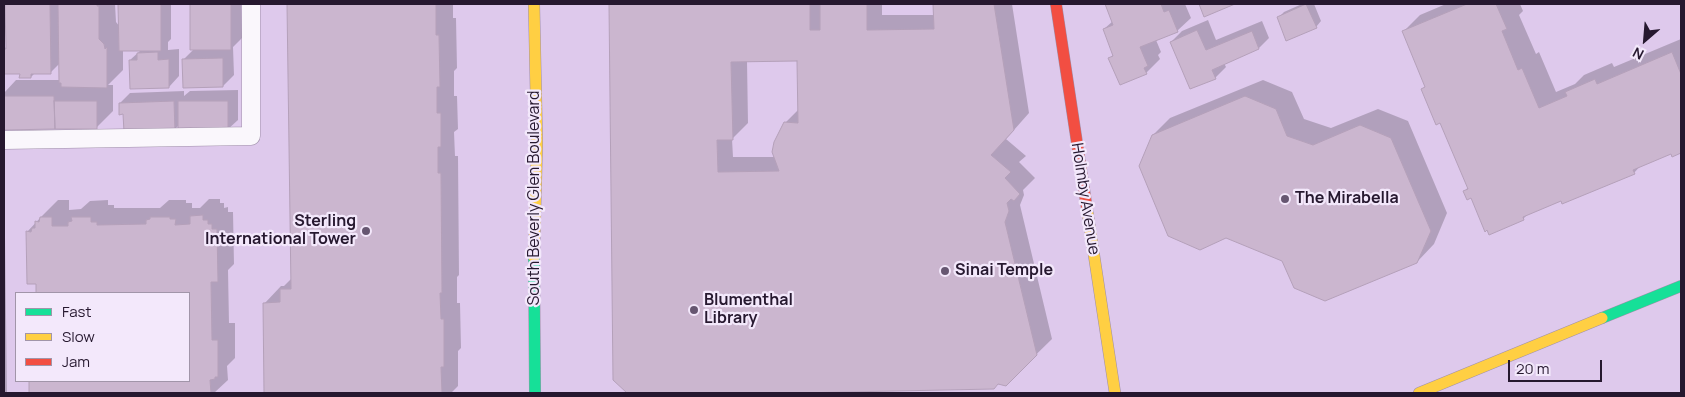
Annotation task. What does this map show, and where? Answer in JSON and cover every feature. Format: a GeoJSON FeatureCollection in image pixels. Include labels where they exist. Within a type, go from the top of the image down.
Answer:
{"type":"FeatureCollection","features":[{"type":"Feature","properties":{"kind":"main road","name":"South Beverly Glen Boulevard"},"geometry":{"type":"LineString","coordinates":[[534,4],[537,143],[534,279],[535,393]]}},
{"type":"Feature","properties":{"kind":"main road","name":"Holmby Avenue"},"geometry":{"type":"LineString","coordinates":[[1056,4],[1115,393]]}},
{"type":"Feature","properties":{"kind":"main road"},"geometry":{"type":"LineString","coordinates":[[1419,393],[1681,286]]}},
{"type":"Feature","properties":{"kind":"lane"},"geometry":{"type":"LineString","coordinates":[[4,140],[251,136],[251,4]]}},
{"type":"Feature","properties":{"kind":"building"},"geometry":{"type":"Polygon","coordinates":[[[5,4],[50,4],[51,74],[31,74],[31,78],[19,78],[20,74],[4,74],[4,49],[6,49],[5,4]]]}},
{"type":"Feature","properties":{"kind":"building"},"geometry":{"type":"Polygon","coordinates":[[[58,4],[97,4],[99,6],[99,39],[104,44],[105,49],[107,47],[107,88],[61,87],[61,83],[59,83],[58,4]]]}},
{"type":"Feature","properties":{"kind":"building"},"geometry":{"type":"Polygon","coordinates":[[[118,4],[161,4],[161,51],[119,51],[118,4]]]}},
{"type":"Feature","properties":{"kind":"building"},"geometry":{"type":"Polygon","coordinates":[[[190,4],[231,4],[231,50],[190,50],[190,4]]]}},
{"type":"Feature","properties":{"kind":"building","name":"Sterling International Tower"},"geometry":{"type":"Polygon","coordinates":[[[287,4],[436,4],[436,35],[439,35],[440,87],[437,87],[437,113],[441,113],[441,147],[438,147],[438,173],[441,173],[441,319],[444,319],[444,367],[441,367],[442,393],[264,393],[263,303],[280,302],[280,289],[291,289],[287,4]]]}},
{"type":"Feature","properties":{"kind":"building"},"geometry":{"type":"Polygon","coordinates":[[[609,4],[810,4],[810,30],[820,30],[820,4],[867,4],[867,30],[934,29],[933,4],[994,4],[1014,130],[991,155],[1011,172],[1005,178],[1020,194],[1014,201],[1011,199],[1007,203],[1009,211],[1005,222],[1037,355],[1006,386],[998,384],[994,389],[797,393],[627,393],[613,380],[609,4]],[[797,61],[731,62],[733,140],[717,140],[718,172],[779,171],[772,152],[774,142],[784,122],[798,123],[797,61]]]}},
{"type":"Feature","properties":{"kind":"building"},"geometry":{"type":"Polygon","coordinates":[[[1105,4],[1161,4],[1164,12],[1169,10],[1178,32],[1140,47],[1148,66],[1144,68],[1147,74],[1120,85],[1108,58],[1113,56],[1103,29],[1113,25],[1105,4]]]}},
{"type":"Feature","properties":{"kind":"building"},"geometry":{"type":"Polygon","coordinates":[[[1199,4],[1235,4],[1204,17],[1199,4]]]}},
{"type":"Feature","properties":{"kind":"building"},"geometry":{"type":"Polygon","coordinates":[[[1306,4],[1317,28],[1286,41],[1277,17],[1306,4]]]}},
{"type":"Feature","properties":{"kind":"building"},"geometry":{"type":"Polygon","coordinates":[[[1467,4],[1496,4],[1507,29],[1502,31],[1518,70],[1522,68],[1539,108],[1567,96],[1565,92],[1595,79],[1597,84],[1672,52],[1681,74],[1681,153],[1672,157],[1671,154],[1633,170],[1635,174],[1562,204],[1561,201],[1523,217],[1524,220],[1489,235],[1487,230],[1485,232],[1471,198],[1467,200],[1463,191],[1468,189],[1440,123],[1436,125],[1421,89],[1425,87],[1402,31],[1467,4]]]}},
{"type":"Feature","properties":{"kind":"building"},"geometry":{"type":"Polygon","coordinates":[[[1197,30],[1206,50],[1252,31],[1259,49],[1212,70],[1216,79],[1190,89],[1170,42],[1197,30]]]}},
{"type":"Feature","properties":{"kind":"building"},"geometry":{"type":"Polygon","coordinates":[[[158,52],[158,60],[169,59],[169,88],[130,89],[129,60],[137,60],[137,53],[158,52]]]}},
{"type":"Feature","properties":{"kind":"building"},"geometry":{"type":"Polygon","coordinates":[[[223,58],[223,87],[183,88],[182,59],[223,58]]]}},
{"type":"Feature","properties":{"kind":"building"},"geometry":{"type":"Polygon","coordinates":[[[4,96],[54,96],[55,129],[4,130],[4,96]]]}},
{"type":"Feature","properties":{"kind":"building","name":"The Mirabella"},"geometry":{"type":"Polygon","coordinates":[[[1245,96],[1276,109],[1287,136],[1313,145],[1360,125],[1391,138],[1431,231],[1417,263],[1325,301],[1294,288],[1282,261],[1226,238],[1200,250],[1168,236],[1139,166],[1152,135],[1245,96]]]}},
{"type":"Feature","properties":{"kind":"building"},"geometry":{"type":"Polygon","coordinates":[[[54,101],[97,101],[97,129],[55,129],[54,101]]]}},
{"type":"Feature","properties":{"kind":"building"},"geometry":{"type":"Polygon","coordinates":[[[174,101],[175,131],[124,132],[123,114],[119,115],[119,103],[174,101]]]}},
{"type":"Feature","properties":{"kind":"building"},"geometry":{"type":"Polygon","coordinates":[[[178,101],[228,101],[228,132],[178,130],[178,101]]]}},
{"type":"Feature","properties":{"kind":"building"},"geometry":{"type":"Polygon","coordinates":[[[203,215],[203,220],[208,220],[208,224],[212,224],[212,229],[217,229],[218,282],[211,282],[212,340],[218,340],[218,377],[210,380],[211,393],[29,393],[29,382],[190,382],[190,292],[36,292],[36,284],[27,284],[26,231],[31,232],[32,228],[35,228],[35,221],[39,222],[40,217],[52,217],[52,226],[68,226],[68,222],[72,221],[71,217],[91,217],[91,222],[97,222],[97,225],[146,224],[146,220],[150,219],[150,217],[170,217],[170,219],[176,219],[175,225],[190,224],[190,216],[203,215]]]}},
{"type":"Feature","properties":{"kind":"traffic: fast"},"geometry":{"type":"LineString","coordinates":[[534,257],[535,393]]}},
{"type":"Feature","properties":{"kind":"traffic: fast"},"geometry":{"type":"LineString","coordinates":[[1602,318],[1681,286]]}},
{"type":"Feature","properties":{"kind":"traffic: slow"},"geometry":{"type":"LineString","coordinates":[[534,4],[537,143],[534,257]]}},
{"type":"Feature","properties":{"kind":"traffic: slow"},"geometry":{"type":"LineString","coordinates":[[1087,209],[1115,393]]}},
{"type":"Feature","properties":{"kind":"traffic: slow"},"geometry":{"type":"LineString","coordinates":[[1419,393],[1602,318]]}},
{"type":"Feature","properties":{"kind":"traffic: jam"},"geometry":{"type":"LineString","coordinates":[[1056,4],[1087,209]]}},
{"type":"Feature","properties":{"kind":"place","name":"The Mirabella"},"geometry":{"type":"Point","coordinates":[1285,199]}},
{"type":"Feature","properties":{"kind":"place","name":"Sterling International Tower"},"geometry":{"type":"Point","coordinates":[366,231]}},
{"type":"Feature","properties":{"kind":"place","name":"Sinai Temple"},"geometry":{"type":"Point","coordinates":[945,271]}},
{"type":"Feature","properties":{"kind":"place","name":"Blumenthal Library"},"geometry":{"type":"Point","coordinates":[694,310]}}]}
